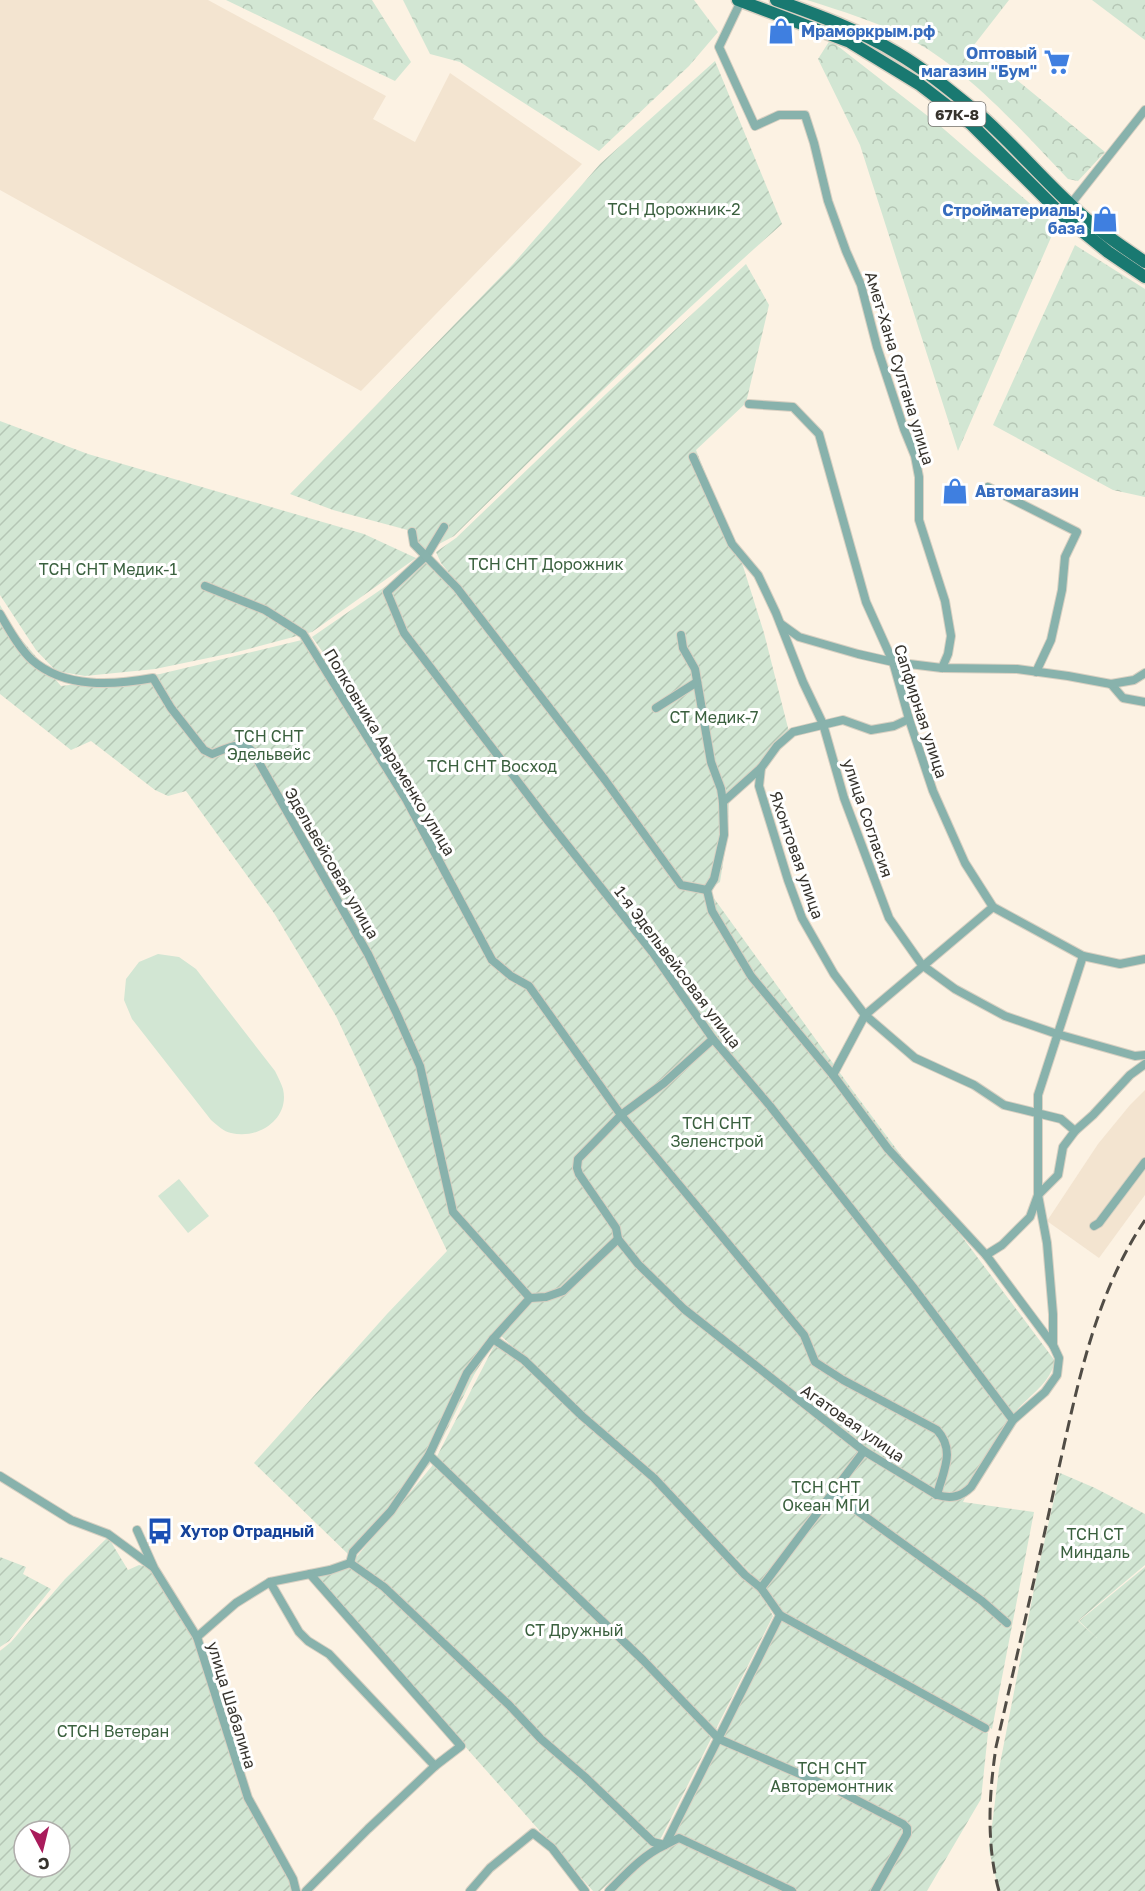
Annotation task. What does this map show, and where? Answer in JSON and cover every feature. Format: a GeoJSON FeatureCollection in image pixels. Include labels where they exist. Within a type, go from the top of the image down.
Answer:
{"type":"FeatureCollection","features":[{"type":"Feature","properties":{"kind":"main road","name":"67К-8"},"geometry":{"type":"LineString","coordinates":[[776,0],[817,14],[860,33],[914,64],[979,114],[1070,205],[1100,231],[1145,262]]}},
{"type":"Feature","properties":{"kind":"main road","name":"67К-8"},"geometry":{"type":"LineString","coordinates":[[739,1],[850,42],[919,84],[971,124],[1062,215],[1108,252],[1145,277]]}},
{"type":"Feature","properties":{"kind":"street","name":"Амет-Хана Султана улица"},"geometry":{"type":"LineString","coordinates":[[739,1],[719,47],[755,126],[779,115],[805,115],[828,201],[861,285],[877,346],[915,456],[919,477],[919,520],[945,602],[951,636],[948,654],[942,668]]}},
{"type":"Feature","properties":{"kind":"street"},"geometry":{"type":"LineString","coordinates":[[1070,205],[1145,110]]}},
{"type":"Feature","properties":{"kind":"street","name":"Сапфирная улица"},"geometry":{"type":"LineString","coordinates":[[749,404],[793,407],[819,434],[866,602],[893,662],[933,791],[965,863],[993,907],[1083,956],[1120,964],[1145,959]]}},
{"type":"Feature","properties":{"kind":"street","name":"улица Согласия"},"geometry":{"type":"LineString","coordinates":[[693,457],[732,544],[758,575],[823,724],[844,798],[889,918],[922,965],[956,989],[1005,1016],[1057,1034],[1135,1056],[1145,1055]]}},
{"type":"Feature","properties":{"kind":"street"},"geometry":{"type":"LineString","coordinates":[[988,487],[1077,532],[1065,557],[1062,590],[1052,640],[1036,672]]}},
{"type":"Feature","properties":{"kind":"street","name":"1-я Эдельвейсовая улица"},"geometry":{"type":"LineString","coordinates":[[444,527],[427,555],[387,592],[404,633],[548,821],[653,953],[713,1039],[770,1106],[913,1287],[1013,1420]]}},
{"type":"Feature","properties":{"kind":"street"},"geometry":{"type":"LineString","coordinates":[[412,532],[414,544],[457,588],[515,661],[681,885],[707,890]]}},
{"type":"Feature","properties":{"kind":"street","name":"Полковника Авраменко улица"},"geometry":{"type":"LineString","coordinates":[[205,586],[265,610],[303,634],[406,801],[492,960],[511,976],[529,986],[621,1115],[804,1335],[815,1362],[843,1380],[937,1430],[943,1437],[948,1456],[937,1495]]}},
{"type":"Feature","properties":{"kind":"street","name":"Эдельвейсовая улица"},"geometry":{"type":"LineString","coordinates":[[0,614],[32,660],[56,676],[78,681],[114,684],[153,678],[171,708],[204,750],[212,754],[241,745],[253,752],[368,954],[420,1066],[453,1212],[530,1298]]}},
{"type":"Feature","properties":{"kind":"street"},"geometry":{"type":"LineString","coordinates":[[779,622],[798,637],[893,662],[942,668],[1017,669],[1111,684],[1134,680],[1145,673]]}},
{"type":"Feature","properties":{"kind":"street"},"geometry":{"type":"LineString","coordinates":[[681,635],[683,648],[694,669],[711,762],[721,789],[723,802],[724,835],[714,879],[707,890],[712,911],[751,976],[833,1076],[888,1149],[986,1256],[1053,1345],[1059,1358],[1058,1375],[1045,1392],[1013,1420],[971,1487],[963,1495],[944,1497],[937,1495]]}},
{"type":"Feature","properties":{"kind":"street"},"geometry":{"type":"LineString","coordinates":[[656,708],[697,682]]}},
{"type":"Feature","properties":{"kind":"street"},"geometry":{"type":"LineString","coordinates":[[1111,684],[1123,698],[1144,701]]}},
{"type":"Feature","properties":{"kind":"street"},"geometry":{"type":"LineString","coordinates":[[723,802],[761,768],[777,746],[793,732],[843,720],[871,730],[894,726],[909,719]]}},
{"type":"Feature","properties":{"kind":"street","name":"Яхонтовая улица"},"geometry":{"type":"LineString","coordinates":[[761,768],[759,786],[802,918],[834,974],[865,1015],[915,1058],[974,1085],[1004,1105],[1061,1119],[1074,1131]]}},
{"type":"Feature","properties":{"kind":"street"},"geometry":{"type":"LineString","coordinates":[[833,1076],[865,1015],[993,907]]}},
{"type":"Feature","properties":{"kind":"street"},"geometry":{"type":"LineString","coordinates":[[1053,1345],[1053,1314],[1047,1243],[1038,1195],[1038,1095],[1083,956]]}},
{"type":"Feature","properties":{"kind":"street","name":"Агатовая улица"},"geometry":{"type":"LineString","coordinates":[[713,1039],[664,1083],[621,1115],[578,1159],[577,1168],[616,1228],[618,1239],[638,1264],[684,1309],[795,1399],[864,1451],[937,1495]]}},
{"type":"Feature","properties":{"kind":"street"},"geometry":{"type":"LineString","coordinates":[[986,1256],[1002,1245],[1030,1217],[1038,1195],[1058,1175],[1063,1147],[1074,1131],[1094,1115],[1130,1075],[1145,1064]]}},
{"type":"Feature","properties":{"kind":"street"},"geometry":{"type":"LineString","coordinates":[[1094,1226],[1099,1223],[1145,1162]]}},
{"type":"Feature","properties":{"kind":"street"},"geometry":{"type":"LineString","coordinates":[[350,1563],[353,1552],[391,1511],[429,1455],[467,1373],[493,1339],[530,1298],[546,1297],[563,1291],[618,1239]]}},
{"type":"Feature","properties":{"kind":"street"},"geometry":{"type":"LineString","coordinates":[[493,1339],[524,1360],[582,1416],[654,1478],[745,1575],[761,1588],[780,1615],[985,1728]]}},
{"type":"Feature","properties":{"kind":"street"},"geometry":{"type":"LineString","coordinates":[[761,1588],[834,1494],[864,1451]]}},
{"type":"Feature","properties":{"kind":"street"},"geometry":{"type":"LineString","coordinates":[[429,1455],[643,1660],[719,1740],[839,1791],[903,1824],[907,1828],[907,1833],[875,1891]]}},
{"type":"Feature","properties":{"kind":"street"},"geometry":{"type":"LineString","coordinates":[[0,1476],[71,1520],[108,1534],[154,1568]]}},
{"type":"Feature","properties":{"kind":"street"},"geometry":{"type":"LineString","coordinates":[[834,1494],[965,1589],[1007,1623]]}},
{"type":"Feature","properties":{"kind":"street","name":"улица Шабалина"},"geometry":{"type":"LineString","coordinates":[[137,1530],[154,1568],[197,1637],[248,1798],[293,1880],[296,1891]]}},
{"type":"Feature","properties":{"kind":"street"},"geometry":{"type":"LineString","coordinates":[[197,1637],[236,1603],[270,1582],[330,1570],[350,1563]]}},
{"type":"Feature","properties":{"kind":"street"},"geometry":{"type":"LineString","coordinates":[[350,1563],[384,1587],[541,1739],[585,1777],[653,1842],[665,1845]]}},
{"type":"Feature","properties":{"kind":"street"},"geometry":{"type":"LineString","coordinates":[[306,1891],[435,1766],[461,1746],[310,1574]]}},
{"type":"Feature","properties":{"kind":"street"},"geometry":{"type":"LineString","coordinates":[[270,1582],[299,1632],[328,1654],[435,1766]]}},
{"type":"Feature","properties":{"kind":"street"},"geometry":{"type":"LineString","coordinates":[[665,1845],[780,1615]]}},
{"type":"Feature","properties":{"kind":"street"},"geometry":{"type":"LineString","coordinates":[[470,1891],[490,1868],[533,1833],[552,1848],[585,1891]]}},
{"type":"Feature","properties":{"kind":"street"},"geometry":{"type":"LineString","coordinates":[[609,1891],[632,1868],[656,1849],[679,1838],[792,1891]]}},
{"type":"Feature","properties":{"kind":"shaded area"},"geometry":{"type":"Polygon","coordinates":[[[0,0],[208,0],[386,96],[373,119],[415,142],[450,73],[582,164],[361,391],[0,190],[0,0]]]}},
{"type":"Feature","properties":{"kind":"shaded area"},"geometry":{"type":"Polygon","coordinates":[[[1145,1090],[1145,1195],[1099,1258],[1047,1221],[1098,1144],[1145,1090]]]}},
{"type":"Feature","properties":{"kind":"green space"},"geometry":{"type":"Polygon","coordinates":[[[226,0],[372,0],[411,62],[395,81],[226,0]]]}},
{"type":"Feature","properties":{"kind":"green space"},"geometry":{"type":"Polygon","coordinates":[[[403,0],[694,0],[718,32],[689,66],[599,151],[460,62],[430,54],[403,0]]]}},
{"type":"Feature","properties":{"kind":"green space"},"geometry":{"type":"Polygon","coordinates":[[[807,0],[1009,0],[974,45],[1105,152],[1078,181],[1068,179],[992,101],[928,49],[882,26],[807,0]]]}},
{"type":"Feature","properties":{"kind":"green space"},"geometry":{"type":"Polygon","coordinates":[[[1092,0],[1145,0],[1145,40],[1092,0]]]}},
{"type":"Feature","properties":{"kind":"green space"},"geometry":{"type":"Polygon","coordinates":[[[830,40],[938,124],[1056,226],[958,451],[860,145],[818,59],[830,40]]]}},
{"type":"Feature","properties":{"kind":"green space","name":"ТСН Дорожник-2"},"geometry":{"type":"Polygon","coordinates":[[[715,61],[782,224],[575,417],[454,536],[426,551],[416,542],[415,532],[333,510],[290,494],[514,263],[600,164],[715,61]]]}},
{"type":"Feature","properties":{"kind":"green space"},"geometry":{"type":"Polygon","coordinates":[[[1075,245],[1145,289],[1145,497],[1113,490],[993,425],[1075,245]]]}},
{"type":"Feature","properties":{"kind":"green space"},"geometry":{"type":"Polygon","coordinates":[[[746,264],[769,305],[746,403],[696,450],[743,566],[764,633],[789,732],[729,802],[727,839],[720,882],[708,890],[853,1091],[1055,1361],[1043,1384],[1005,1426],[963,1502],[1034,1512],[992,1729],[782,1613],[766,1589],[645,1464],[583,1412],[499,1334],[474,1375],[430,1464],[349,1555],[254,1463],[387,1314],[447,1251],[336,1016],[274,913],[186,791],[168,796],[155,790],[91,741],[71,750],[0,694],[0,605],[16,633],[61,686],[160,674],[310,638],[416,799],[359,703],[312,637],[431,555],[622,799],[497,632],[441,563],[436,552],[456,538],[746,264]]]}},
{"type":"Feature","properties":{"kind":"green space","name":"ТСН СНТ Медик-1"},"geometry":{"type":"Polygon","coordinates":[[[0,421],[88,454],[364,534],[416,558],[312,632],[237,652],[155,669],[85,676],[56,671],[36,650],[0,595],[0,421]]]}},
{"type":"Feature","properties":{"kind":"green space"},"geometry":{"type":"Polygon","coordinates":[[[158,954],[179,957],[196,969],[275,1071],[283,1089],[284,1100],[282,1110],[270,1125],[252,1133],[241,1134],[228,1132],[221,1128],[211,1120],[132,1019],[124,1000],[126,979],[139,962],[158,954]]]}},
{"type":"Feature","properties":{"kind":"green space"},"geometry":{"type":"Polygon","coordinates":[[[179,1179],[209,1216],[188,1233],[158,1196],[179,1179]]]}},
{"type":"Feature","properties":{"kind":"green space","name":"СТ Дружный"},"geometry":{"type":"Polygon","coordinates":[[[495,1344],[565,1401],[632,1462],[760,1591],[773,1616],[661,1838],[600,1891],[593,1891],[315,1577],[354,1560],[432,1466],[495,1344]]]}},
{"type":"Feature","properties":{"kind":"green space","name":"ТСН СТ Миндаль"},"geometry":{"type":"Polygon","coordinates":[[[1060,1473],[1145,1514],[1145,1565],[1078,1621],[1097,1638],[1079,1621],[1145,1567],[1145,1891],[999,1891],[989,1850],[999,1769],[1037,1574],[1060,1473]]]}},
{"type":"Feature","properties":{"kind":"green space","name":"СТСН Ветеран"},"geometry":{"type":"Polygon","coordinates":[[[108,1537],[128,1570],[139,1565],[156,1569],[200,1638],[249,1795],[296,1891],[0,1891],[0,1651],[11,1642],[65,1579],[108,1537]]]}},
{"type":"Feature","properties":{"kind":"green space"},"geometry":{"type":"Polygon","coordinates":[[[0,1557],[26,1567],[23,1574],[51,1589],[9,1641],[0,1647],[0,1557]]]}},
{"type":"Feature","properties":{"kind":"green space","name":"ТСН СНТ Авторемонтник"},"geometry":{"type":"Polygon","coordinates":[[[781,1619],[988,1733],[981,1799],[927,1891],[613,1891],[674,1835],[781,1619]]]}},
{"type":"Feature","properties":{"kind":"railway"},"geometry":{"type":"LineString","coordinates":[[999,1891],[990,1837],[996,1747],[1070,1416],[1088,1348],[1112,1282],[1145,1220]]}},
{"type":"Feature","properties":{"kind":"place","name":"Мраморкрым.рф"},"geometry":{"type":"Point","coordinates":[781,31]}},
{"type":"Feature","properties":{"kind":"place","name":"Оптовый магазин \"Бум\""},"geometry":{"type":"Point","coordinates":[1057,62]}},
{"type":"Feature","properties":{"kind":"place","name":"Стройматериалы, база"},"geometry":{"type":"Point","coordinates":[1105,219]}},
{"type":"Feature","properties":{"kind":"place","name":"Автомагазин"},"geometry":{"type":"Point","coordinates":[955,491]}},
{"type":"Feature","properties":{"kind":"place","name":"Хутор Отрадный"},"geometry":{"type":"Point","coordinates":[160,1531]}},
{"type":"Feature","properties":{"kind":"park label","name":"ТСН СНТ Дорожник"},"geometry":{"type":"Point","coordinates":[546,564]}},
{"type":"Feature","properties":{"kind":"park label","name":"СТ Медик-7"},"geometry":{"type":"Point","coordinates":[714,717]}},
{"type":"Feature","properties":{"kind":"park label","name":"ТСН СНТ Эдельвейс"},"geometry":{"type":"Point","coordinates":[269,745]}},
{"type":"Feature","properties":{"kind":"park label","name":"ТСН СНТ Восход"},"geometry":{"type":"Point","coordinates":[492,766]}},
{"type":"Feature","properties":{"kind":"park label","name":"ТСН СНТ Зеленстрой"},"geometry":{"type":"Point","coordinates":[717,1132]}},
{"type":"Feature","properties":{"kind":"park label","name":"ТСН СНТ Океан МГИ"},"geometry":{"type":"Point","coordinates":[826,1496]}}]}
